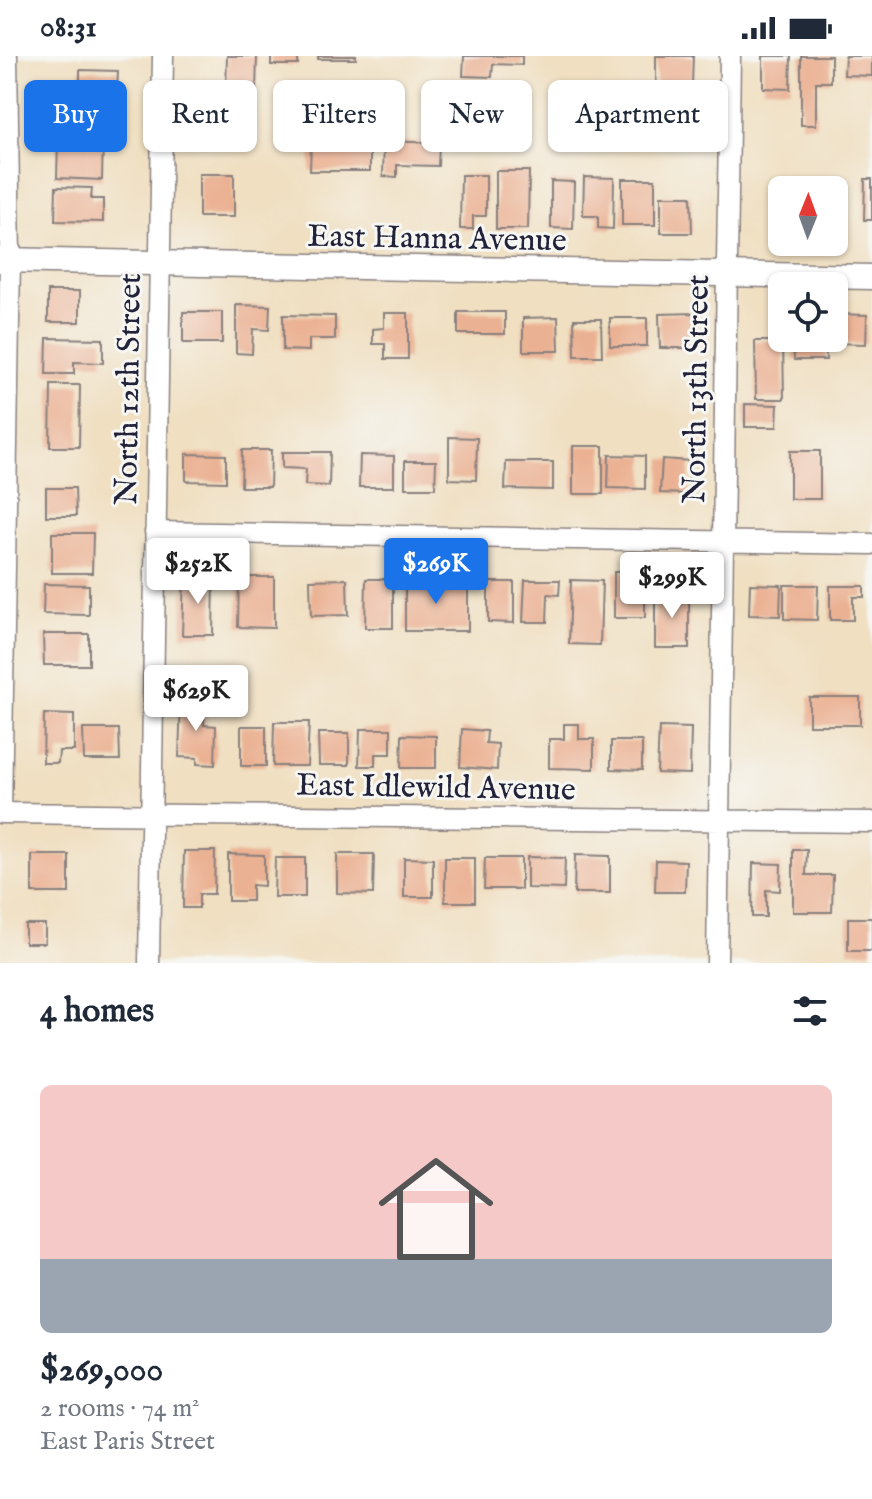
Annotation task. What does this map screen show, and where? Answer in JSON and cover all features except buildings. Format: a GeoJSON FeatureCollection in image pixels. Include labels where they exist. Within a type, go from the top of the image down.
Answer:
{"type":"FeatureCollection","features":[{"type":"Feature","properties":{"kind":"street"},"geometry":{"type":"LineString","coordinates":[[0,813],[7,56]]}},
{"type":"Feature","properties":{"kind":"street","name":"North 12th Street"},"geometry":{"type":"LineString","coordinates":[[149,963],[163,56]]}},
{"type":"Feature","properties":{"kind":"street","name":"North 13th Street"},"geometry":{"type":"LineString","coordinates":[[717,963],[730,56]]}},
{"type":"Feature","properties":{"kind":"street","name":"East Hanna Avenue"},"geometry":{"type":"LineString","coordinates":[[5,260],[872,277]]}},
{"type":"Feature","properties":{"kind":"street"},"geometry":{"type":"LineString","coordinates":[[155,532],[872,544]]}},
{"type":"Feature","properties":{"kind":"street","name":"East Idlewild Avenue"},"geometry":{"type":"LineString","coordinates":[[0,813],[872,822]]}}]}
